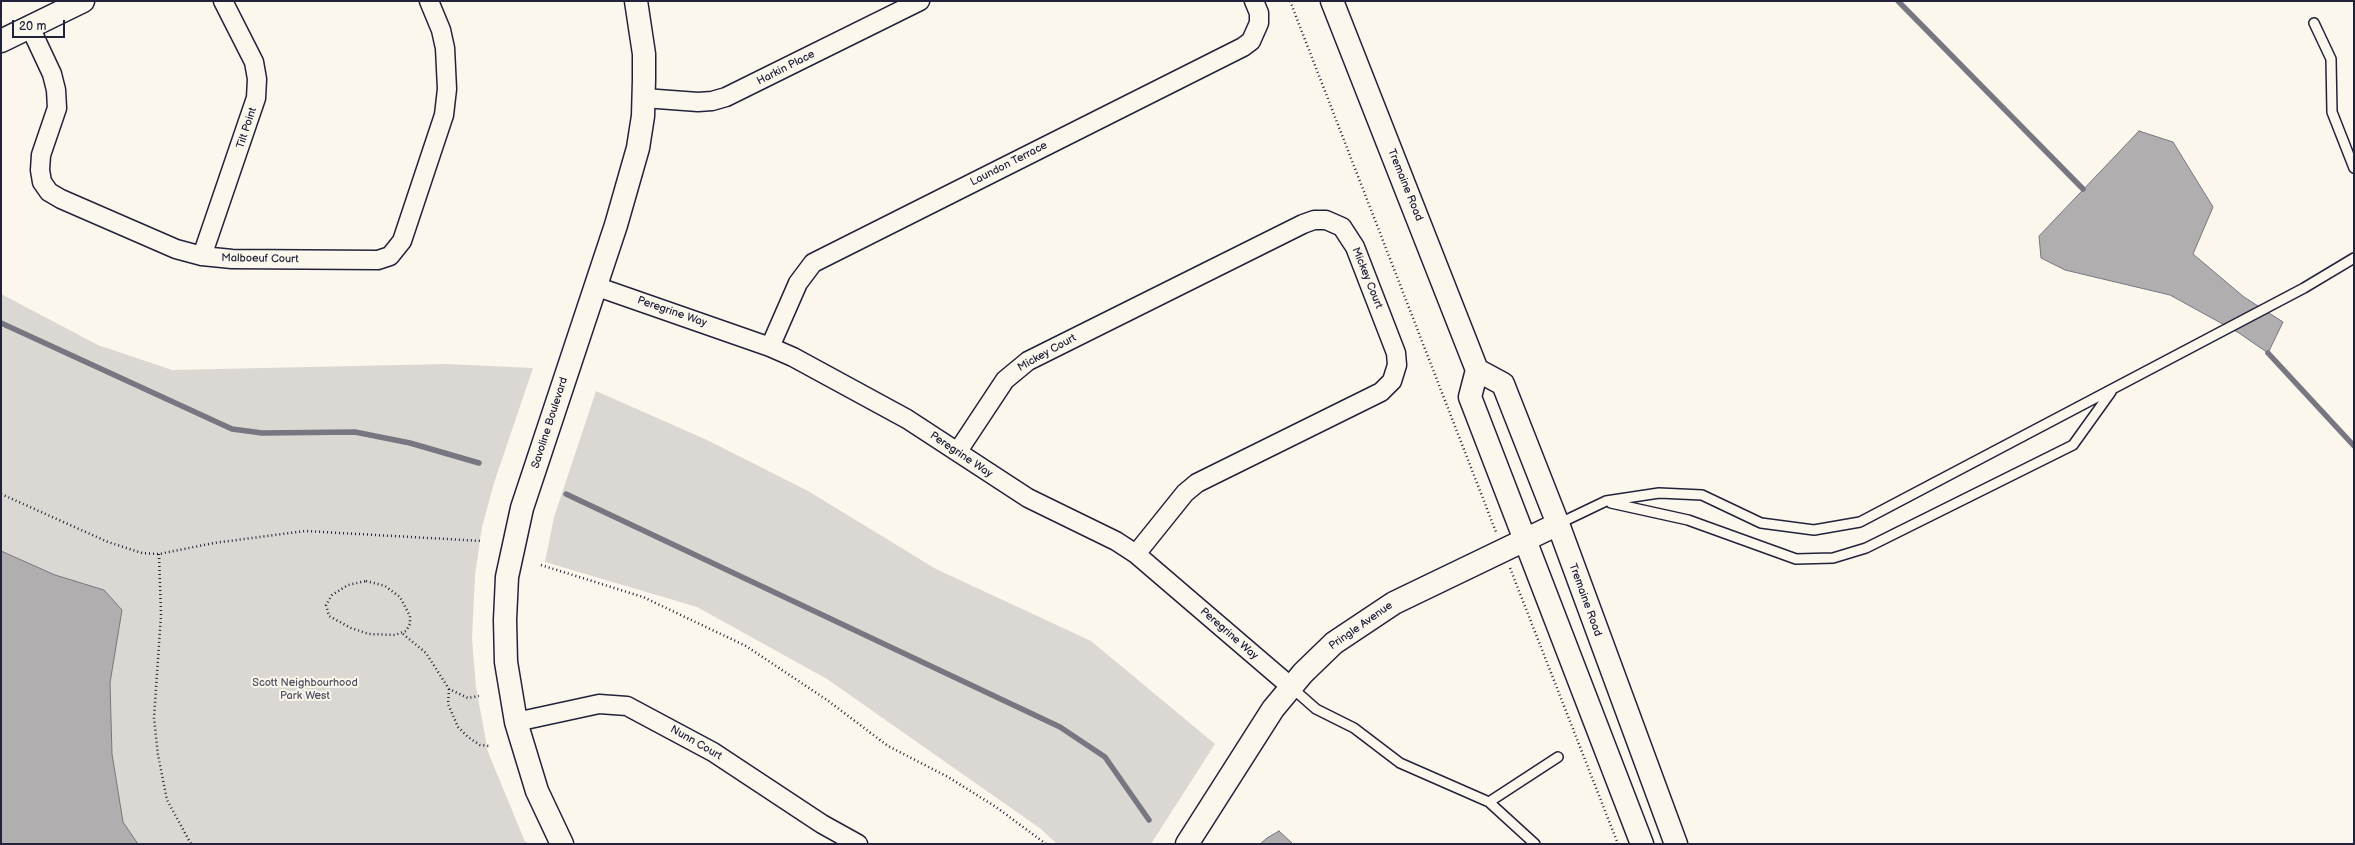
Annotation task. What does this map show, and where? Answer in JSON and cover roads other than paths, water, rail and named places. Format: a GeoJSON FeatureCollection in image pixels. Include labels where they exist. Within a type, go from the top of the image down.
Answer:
{"type":"FeatureCollection","features":[{"type":"Feature","properties":{"kind":"street"},"geometry":{"type":"LineString","coordinates":[[1,41],[83,1]]}},
{"type":"Feature","properties":{"kind":"street","name":"Tilt Point"},"geometry":{"type":"LineString","coordinates":[[202,256],[256,98],[257,79],[254,62],[223,1]]}},
{"type":"Feature","properties":{"kind":"street","name":"Malboeuf Court"},"geometry":{"type":"LineString","coordinates":[[30,27],[52,74],[56,90],[57,108],[41,155],[40,170],[42,182],[49,192],[61,199],[176,249],[202,256],[232,259],[378,260],[390,256],[397,250],[402,240],[444,115],[447,89],[445,48],[441,30],[429,1]]}},
{"type":"Feature","properties":{"kind":"street","name":"Savoline Boulevard"},"geometry":{"type":"LineString","coordinates":[[562,844],[537,791],[516,722],[510,690],[505,641],[506,599],[510,555],[522,508],[631,177],[638,148],[644,98],[644,54],[636,1]]}},
{"type":"Feature","properties":{"kind":"street","name":"Harkin Place"},"geometry":{"type":"LineString","coordinates":[[644,98],[698,102],[726,98],[920,1]]}},
{"type":"Feature","properties":{"kind":"street","name":"Laundon Terrace"},"geometry":{"type":"LineString","coordinates":[[770,346],[798,284],[813,263],[1243,46],[1251,41],[1259,23],[1259,14],[1254,1]]}},
{"type":"Feature","properties":{"kind":"street","name":"Tremaine Road"},"geometry":{"type":"LineString","coordinates":[[1332,1],[1477,370],[1503,384],[1558,524],[1676,844]]}},
{"type":"Feature","properties":{"kind":"street","name":"Mickey Court"},"geometry":{"type":"LineString","coordinates":[[958,452],[1005,380],[1028,361],[1303,224],[1314,220],[1326,220],[1342,227],[1355,247],[1396,353],[1397,365],[1392,381],[1374,395],[1196,484],[1185,493],[1136,554]]}},
{"type":"Feature","properties":{"kind":"street","name":"Peregrine Way"},"geometry":{"type":"LineString","coordinates":[[595,286],[770,346],[907,419],[1028,498],[1116,541],[1136,554],[1290,686]]}},
{"type":"Feature","properties":{"kind":"street"},"geometry":{"type":"LineString","coordinates":[[1477,370],[1470,396],[1642,844]]}},
{"type":"Feature","properties":{"kind":"street","name":"Pringle Avenue"},"geometry":{"type":"LineString","coordinates":[[1187,844],[1263,724],[1290,686],[1334,643],[1370,617],[1410,594],[1558,524]]}},
{"type":"Feature","properties":{"kind":"street","name":"Nunn Court"},"geometry":{"type":"LineString","coordinates":[[516,722],[600,704],[627,706],[713,752],[822,824],[858,844]]}},
{"type":"Feature","properties":{"kind":"lane"},"geometry":{"type":"LineString","coordinates":[[2314,23],[2331,60],[2332,112],[2354,168]]}},
{"type":"Feature","properties":{"kind":"lane"},"geometry":{"type":"LineString","coordinates":[[1558,524],[1606,501],[1659,493],[1702,495],[1761,523],[1814,530],[1860,522],[2304,288],[2354,258]]}},
{"type":"Feature","properties":{"kind":"lane"},"geometry":{"type":"LineString","coordinates":[[1606,501],[1688,520],[1796,559],[1833,558],[1866,548],[2073,445],[2113,390]]}},
{"type":"Feature","properties":{"kind":"lane"},"geometry":{"type":"LineString","coordinates":[[1290,686],[1316,709],[1354,728],[1400,763],[1489,802],[1535,844]]}},
{"type":"Feature","properties":{"kind":"lane"},"geometry":{"type":"LineString","coordinates":[[1489,802],[1558,757]]}},
{"type":"Feature","properties":{"kind":"waterway"},"geometry":{"type":"LineString","coordinates":[[1898,1],[2083,189]]}},
{"type":"Feature","properties":{"kind":"waterway"},"geometry":{"type":"LineString","coordinates":[[1,323],[232,429],[262,433],[355,432],[410,443],[479,463]]}},
{"type":"Feature","properties":{"kind":"waterway"},"geometry":{"type":"LineString","coordinates":[[2268,353],[2354,446]]}},
{"type":"Feature","properties":{"kind":"waterway"},"geometry":{"type":"LineString","coordinates":[[566,494],[1060,727],[1105,757],[1149,820]]}},
{"type":"Feature","properties":{"kind":"park label","name":"Scott Neighbourhood Park West"},"geometry":{"type":"Point","coordinates":[305,689]}}]}
